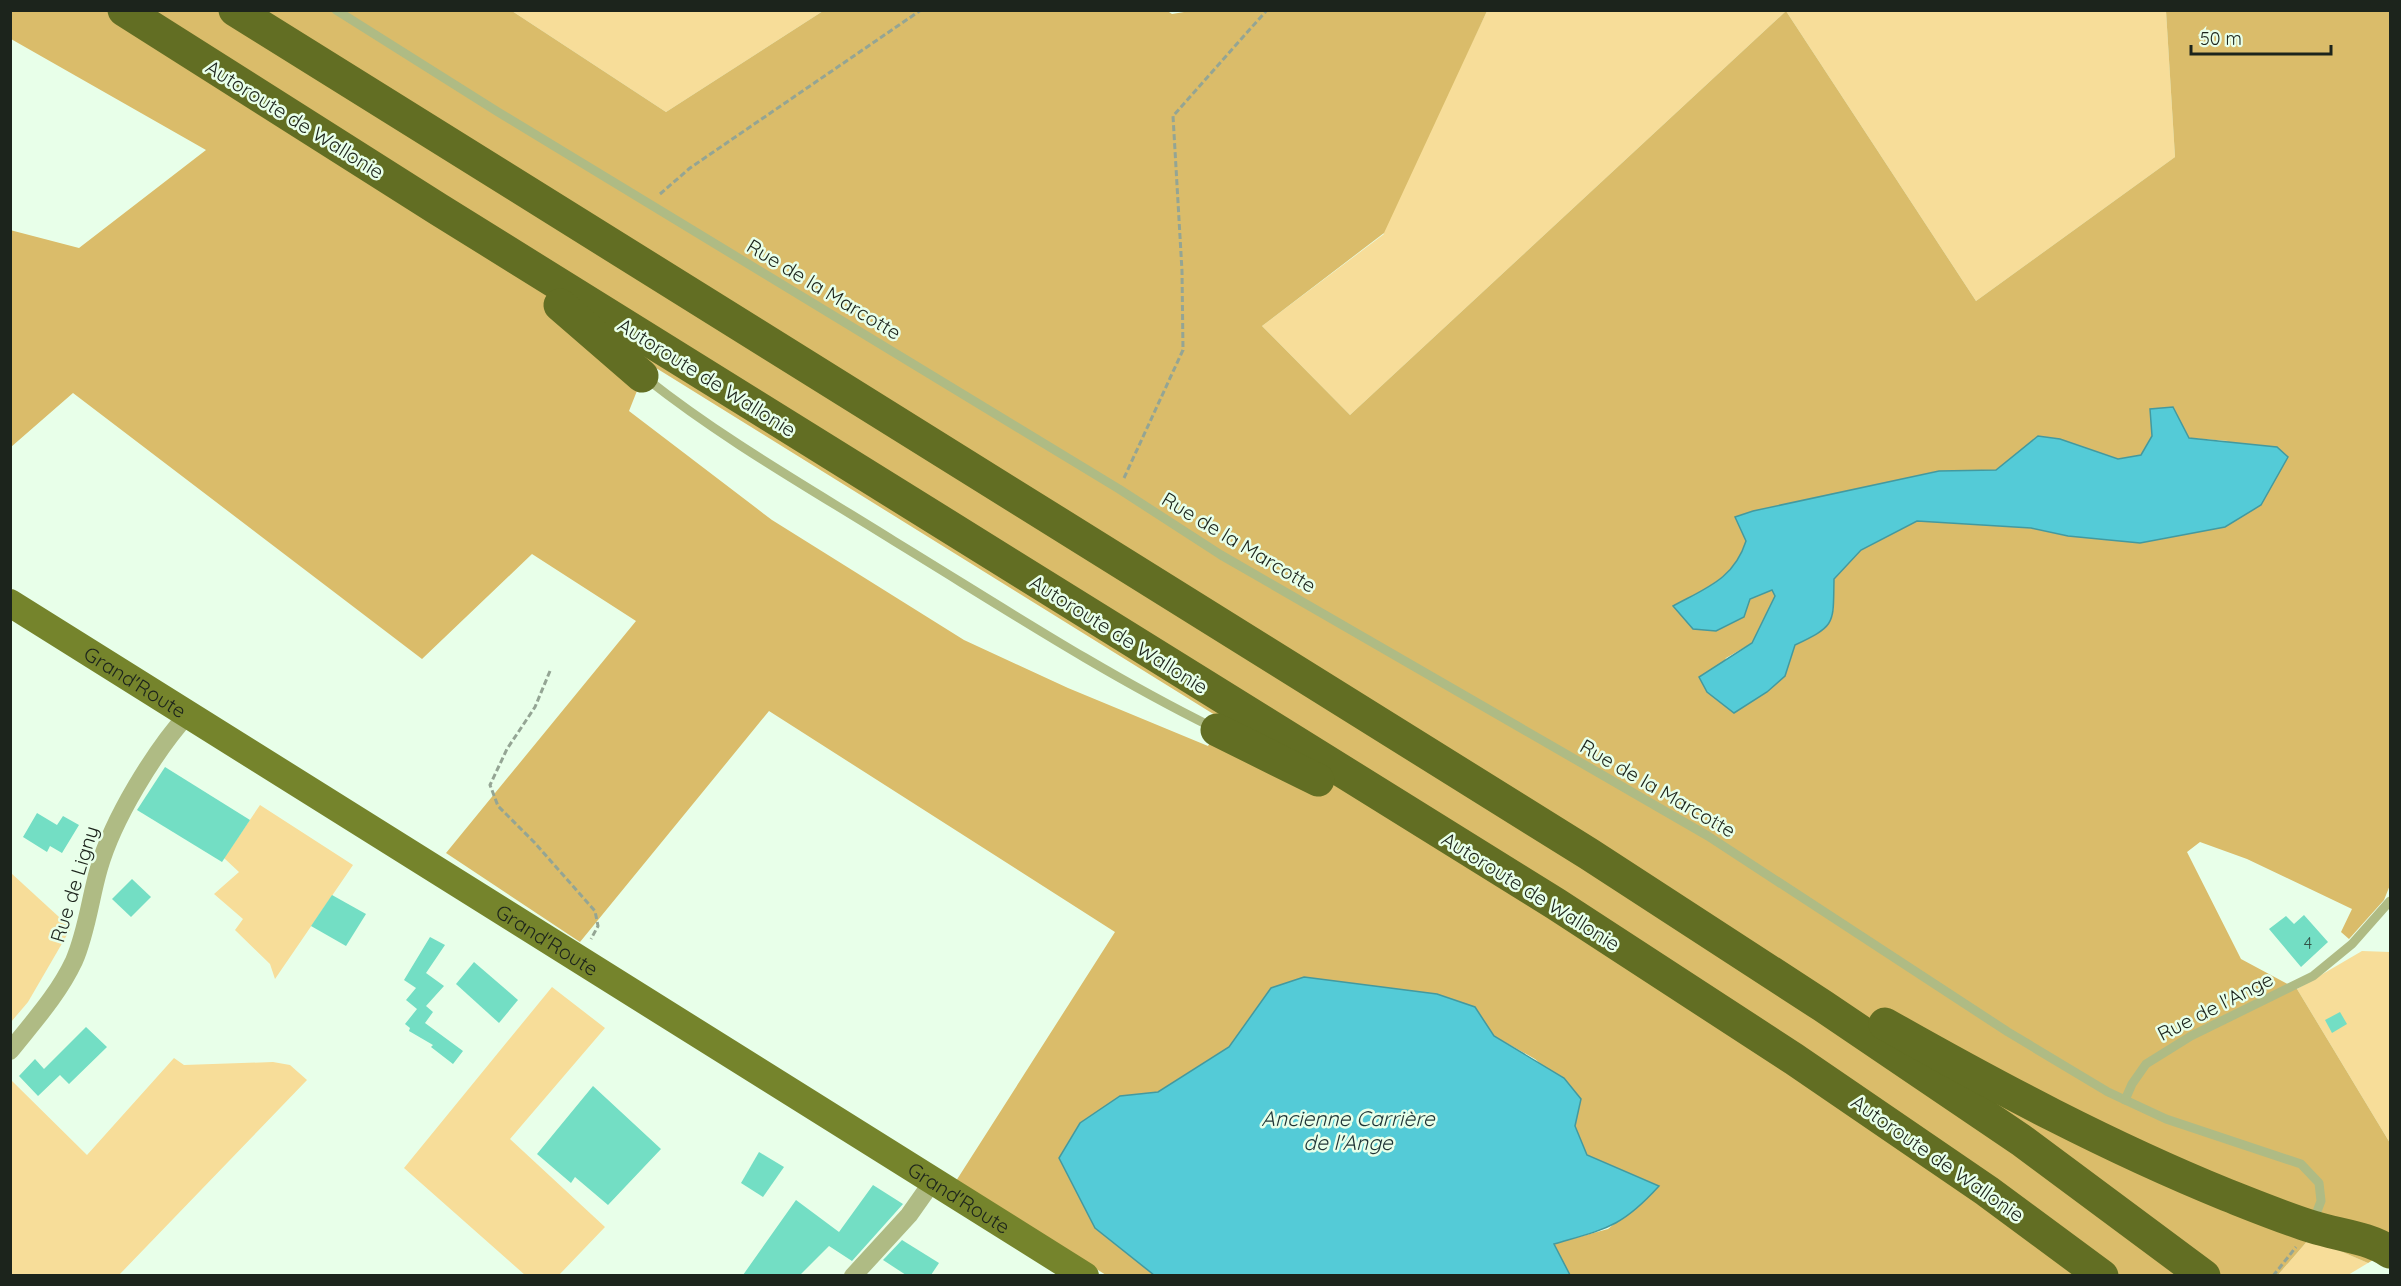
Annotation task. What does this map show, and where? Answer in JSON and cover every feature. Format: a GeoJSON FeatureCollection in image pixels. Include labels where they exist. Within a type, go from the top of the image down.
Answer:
{"type":"FeatureCollection","features":[{"type":"Feature","properties":{"kind":"highway","name":"Autoroute de Wallonie"},"geometry":{"type":"LineString","coordinates":[[124,10],[438,210],[1446,838],[1556,904],[1794,1059],[1987,1191],[2102,1275]]}},
{"type":"Feature","properties":{"kind":"highway"},"geometry":{"type":"LineString","coordinates":[[236,10],[1588,854],[1823,1006],[2021,1140],[2204,1275]]}},
{"type":"Feature","properties":{"kind":"highway"},"geometry":{"type":"LineString","coordinates":[[438,210],[561,305],[642,376]]}},
{"type":"Feature","properties":{"kind":"highway"},"geometry":{"type":"LineString","coordinates":[[1218,730],[1360,802],[1446,838]]}},
{"type":"Feature","properties":{"kind":"highway"},"geometry":{"type":"LineString","coordinates":[[1823,1006],[1869,1015],[1975,1075],[2114,1145],[2226,1194],[2312,1226],[2380,1245],[2391,1252]]}},
{"type":"Feature","properties":{"kind":"main road","name":"Grand'Route"},"geometry":{"type":"LineString","coordinates":[[10,603],[182,721],[928,1188],[1085,1275]]}},
{"type":"Feature","properties":{"kind":"main road","name":"Grand'Route"},"geometry":{"type":"LineString","coordinates":[[10,625],[182,721],[579,959],[928,1188],[1056,1275]]}},
{"type":"Feature","properties":{"kind":"street","name":"Rue de Ligny"},"geometry":{"type":"LineString","coordinates":[[10,1051],[61,986],[85,930],[99,868],[108,841],[133,794],[182,721]]}},
{"type":"Feature","properties":{"kind":"street"},"geometry":{"type":"LineString","coordinates":[[853,1275],[928,1188]]}},
{"type":"Feature","properties":{"kind":"lane","name":"Rue de la Marcotte"},"geometry":{"type":"LineString","coordinates":[[336,10],[498,112],[1119,489],[1221,555],[1708,836],[2008,1032],[2125,1100]]}},
{"type":"Feature","properties":{"kind":"lane"},"geometry":{"type":"LineString","coordinates":[[642,376],[678,404],[760,458],[1087,661],[1218,730]]}},
{"type":"Feature","properties":{"kind":"lane","name":"Rue de l'Ange"},"geometry":{"type":"LineString","coordinates":[[2125,1100],[2132,1084],[2146,1064],[2191,1036],[2313,976],[2352,944],[2391,901]]}},
{"type":"Feature","properties":{"kind":"lane"},"geometry":{"type":"LineString","coordinates":[[2125,1100],[2166,1119],[2301,1164],[2319,1183],[2321,1201],[2312,1226]]}},
{"type":"Feature","properties":{"kind":"path"},"geometry":{"type":"LineString","coordinates":[[650,203],[690,168],[921,10]]}},
{"type":"Feature","properties":{"kind":"path"},"geometry":{"type":"LineString","coordinates":[[1119,489],[1183,350],[1182,271],[1173,116],[1267,10]]}},
{"type":"Feature","properties":{"kind":"path"},"geometry":{"type":"LineString","coordinates":[[550,671],[535,707],[507,749],[490,785],[498,807],[534,842],[595,911],[598,926],[579,959]]}},
{"type":"Feature","properties":{"kind":"path"},"geometry":{"type":"LineString","coordinates":[[2273,1275],[2312,1226]]}},
{"type":"Feature","properties":{"kind":"shaded area"},"geometry":{"type":"Polygon","coordinates":[[[1166,10],[1172,14],[1196,10],[1487,11],[1384,233],[1262,326],[1350,415],[1786,11],[1976,301],[2175,157],[2166,11],[2390,11],[2390,885],[2384,900],[2349,939],[2341,932],[2352,909],[2247,859],[2200,842],[2187,852],[2241,959],[2297,989],[2390,1143],[2390,1250],[2368,1263],[2310,1238],[2277,1276],[1570,1275],[1553,1244],[1608,1229],[1659,1186],[1587,1155],[1575,1126],[1581,1099],[1535,1059],[1494,1036],[1475,1007],[1437,994],[1381,988],[1271,988],[1229,1047],[1158,1092],[1120,1096],[1080,1123],[1059,1158],[1095,1228],[1154,1275],[1106,1275],[956,1181],[1115,932],[769,711],[580,942],[446,853],[636,621],[532,554],[422,659],[73,393],[11,447],[10,230],[79,248],[206,150],[11,39],[11,11],[512,11],[666,112],[823,11],[1166,10]],[[648,363],[629,411],[772,520],[964,640],[1068,688],[1208,746],[1223,720],[648,363]],[[2173,407],[2150,409],[2152,436],[2141,455],[2118,459],[2060,439],[2038,436],[1996,470],[1939,471],[1753,511],[1736,517],[1746,541],[1734,565],[1707,588],[1673,606],[1750,599],[1772,589],[1775,596],[1752,643],[1726,658],[1707,692],[1734,713],[1767,692],[1785,676],[1795,645],[1818,633],[1830,621],[1834,605],[1834,579],[1861,550],[1917,521],[2031,528],[2068,536],[2228,441],[2189,438],[2173,407]]]}},
{"type":"Feature","properties":{"kind":"shaded area"},"geometry":{"type":"Polygon","coordinates":[[[1196,10],[1462,63],[1487,11],[1786,11],[1350,415],[1262,326],[1384,234],[1196,10]]]}},
{"type":"Feature","properties":{"kind":"shaded area"},"geometry":{"type":"Polygon","coordinates":[[[512,11],[823,11],[666,112],[512,11]]]}},
{"type":"Feature","properties":{"kind":"shaded area"},"geometry":{"type":"Polygon","coordinates":[[[1786,11],[2166,11],[2175,157],[1976,301],[1786,11]]]}},
{"type":"Feature","properties":{"kind":"shaded area"},"geometry":{"type":"Polygon","coordinates":[[[260,805],[353,865],[275,979],[270,964],[235,930],[243,919],[214,894],[239,872],[224,858],[260,805]]]}},
{"type":"Feature","properties":{"kind":"shaded area"},"geometry":{"type":"Polygon","coordinates":[[[11,873],[71,928],[28,1002],[11,1022],[11,873]]]}},
{"type":"Feature","properties":{"kind":"shaded area"},"geometry":{"type":"Polygon","coordinates":[[[2362,951],[2390,952],[2390,1143],[2297,989],[2362,951]]]}},
{"type":"Feature","properties":{"kind":"shaded area"},"geometry":{"type":"Polygon","coordinates":[[[552,987],[605,1028],[510,1139],[605,1227],[559,1275],[525,1275],[404,1168],[552,987]]]}},
{"type":"Feature","properties":{"kind":"shaded area"},"geometry":{"type":"Polygon","coordinates":[[[174,1058],[184,1065],[273,1062],[290,1065],[307,1080],[119,1275],[11,1275],[11,1080],[87,1155],[174,1058]]]}},
{"type":"Feature","properties":{"kind":"shaded area"},"geometry":{"type":"Polygon","coordinates":[[[2310,1238],[2368,1263],[2348,1275],[2277,1276],[2310,1238]]]}},
{"type":"Feature","properties":{"kind":"water"},"geometry":{"type":"Polygon","coordinates":[[[2173,407],[2189,438],[2277,447],[2288,457],[2261,505],[2225,527],[2140,543],[2068,536],[2031,528],[1917,521],[1861,550],[1834,579],[1830,621],[1819,633],[1795,645],[1785,676],[1767,692],[1734,713],[1707,692],[1699,677],[1752,643],[1775,596],[1772,590],[1750,599],[1744,617],[1716,631],[1693,629],[1673,606],[1707,588],[1734,565],[1746,541],[1735,517],[1753,511],[1939,471],[1996,470],[2038,436],[2060,439],[2118,459],[2141,455],[2152,436],[2150,409],[2173,407]]]}},
{"type":"Feature","properties":{"kind":"water","name":"Ancienne Carrière de l'Ange"},"geometry":{"type":"Polygon","coordinates":[[[1304,977],[1437,994],[1475,1007],[1494,1036],[1564,1078],[1581,1099],[1575,1126],[1587,1155],[1659,1186],[1623,1219],[1587,1235],[1554,1244],[1570,1275],[1154,1275],[1095,1228],[1059,1158],[1080,1123],[1120,1096],[1158,1092],[1229,1047],[1271,988],[1304,977]]]}},
{"type":"Feature","properties":{"kind":"building"},"geometry":{"type":"Polygon","coordinates":[[[165,767],[250,820],[222,862],[137,810],[165,767]]]}},
{"type":"Feature","properties":{"kind":"building"},"geometry":{"type":"Polygon","coordinates":[[[37,813],[57,825],[63,816],[79,825],[62,853],[50,846],[47,852],[23,837],[37,813]]]}},
{"type":"Feature","properties":{"kind":"building"},"geometry":{"type":"Polygon","coordinates":[[[132,879],[151,897],[131,917],[112,899],[132,879]]]}},
{"type":"Feature","properties":{"kind":"building"},"geometry":{"type":"Polygon","coordinates":[[[332,895],[366,914],[346,946],[311,926],[332,895]]]}},
{"type":"Feature","properties":{"kind":"building"},"geometry":{"type":"Polygon","coordinates":[[[2304,915],[2328,942],[2301,967],[2269,929],[2286,916],[2294,924],[2304,915]]]}},
{"type":"Feature","properties":{"kind":"building"},"geometry":{"type":"Polygon","coordinates":[[[430,937],[445,945],[426,973],[444,986],[426,1006],[433,1012],[425,1023],[463,1051],[453,1064],[431,1047],[433,1045],[409,1031],[410,1028],[405,1024],[417,1009],[406,1000],[416,988],[404,980],[430,937]]]}},
{"type":"Feature","properties":{"kind":"building"},"geometry":{"type":"Polygon","coordinates":[[[474,962],[518,1000],[499,1023],[456,984],[474,962]]]}},
{"type":"Feature","properties":{"kind":"building"},"geometry":{"type":"Polygon","coordinates":[[[2340,1012],[2347,1024],[2332,1033],[2325,1020],[2340,1012]]]}},
{"type":"Feature","properties":{"kind":"building"},"geometry":{"type":"Polygon","coordinates":[[[86,1027],[107,1047],[69,1084],[60,1075],[38,1096],[19,1076],[35,1059],[44,1069],[86,1027]]]}},
{"type":"Feature","properties":{"kind":"building"},"geometry":{"type":"Polygon","coordinates":[[[593,1086],[661,1149],[608,1205],[575,1177],[571,1183],[537,1154],[593,1086]]]}},
{"type":"Feature","properties":{"kind":"building"},"geometry":{"type":"Polygon","coordinates":[[[759,1152],[784,1167],[763,1197],[741,1183],[759,1152]]]}},
{"type":"Feature","properties":{"kind":"building"},"geometry":{"type":"Polygon","coordinates":[[[873,1185],[903,1204],[852,1261],[829,1246],[800,1275],[743,1275],[796,1200],[839,1232],[873,1185]]]}},
{"type":"Feature","properties":{"kind":"building"},"geometry":{"type":"Polygon","coordinates":[[[902,1240],[939,1263],[931,1275],[906,1275],[883,1260],[902,1240]]]}}]}
